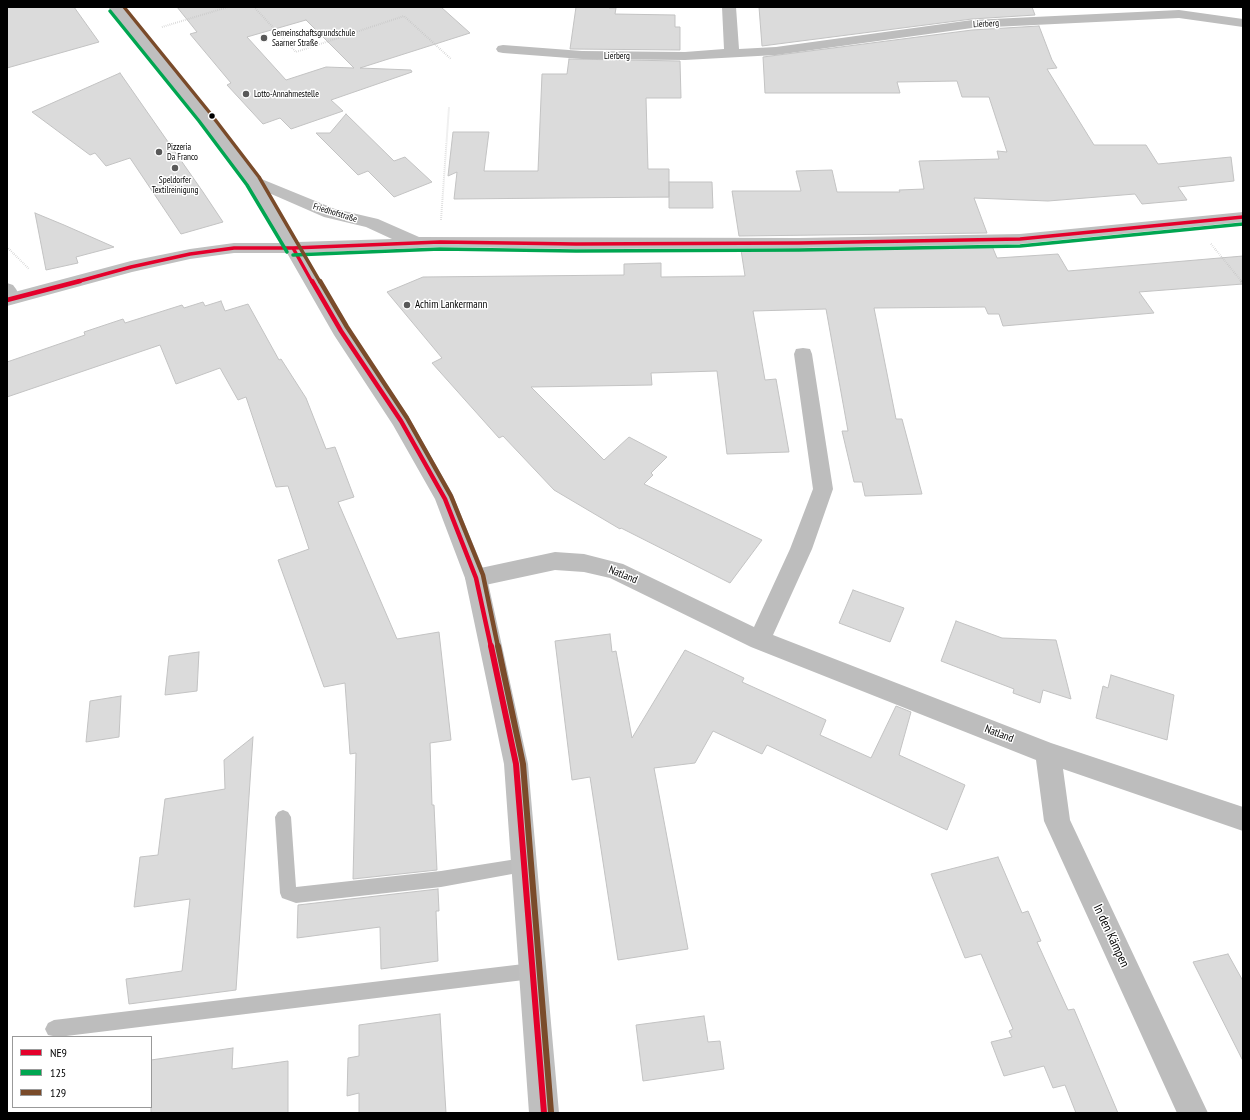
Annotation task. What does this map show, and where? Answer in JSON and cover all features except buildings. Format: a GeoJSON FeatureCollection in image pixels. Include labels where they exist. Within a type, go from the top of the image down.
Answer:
{"type":"FeatureCollection","features":[{"type":"Feature","properties":{"kind":"street"},"geometry":{"type":"LineString","coordinates":[[115,7],[205,117],[253,181],[341,331],[401,421],[445,499],[476,578],[516,764],[544,1113]]}},
{"type":"Feature","properties":{"kind":"street"},"geometry":{"type":"LineString","coordinates":[[729,7],[732,54]]}},
{"type":"Feature","properties":{"kind":"street","name":"Lierberg"},"geometry":{"type":"LineString","coordinates":[[503,49],[582,55],[685,56],[776,50],[972,24],[1179,14],[1242,23]]}},
{"type":"Feature","properties":{"kind":"street","name":"Friedhofstraße"},"geometry":{"type":"LineString","coordinates":[[253,181],[330,213],[372,224],[418,244]]}},
{"type":"Feature","properties":{"kind":"street","name":"Friedhofstraße"},"geometry":{"type":"LineString","coordinates":[[9,296],[190,254],[234,248],[293,248],[440,242],[576,244],[799,243],[1020,239],[1243,216]]}},
{"type":"Feature","properties":{"kind":"street"},"geometry":{"type":"LineString","coordinates":[[759,640],[801,549],[823,489],[803,354]]}},
{"type":"Feature","properties":{"kind":"street","name":"Natland"},"geometry":{"type":"LineString","coordinates":[[476,578],[555,562],[584,563],[615,570],[759,640],[1048,753],[1243,819]]}},
{"type":"Feature","properties":{"kind":"street","name":"In den Kämpen"},"geometry":{"type":"LineString","coordinates":[[1048,753],[1057,821],[1193,1113]]}},
{"type":"Feature","properties":{"kind":"lane"},"geometry":{"type":"LineString","coordinates":[[283,817],[288,893],[296,895],[441,879],[523,865]]}},
{"type":"Feature","properties":{"kind":"lane"},"geometry":{"type":"LineString","coordinates":[[54,1029],[532,971]]}},
{"type":"Feature","properties":{"kind":"path"},"geometry":{"type":"LineString","coordinates":[[136,34],[228,7]]}},
{"type":"Feature","properties":{"kind":"path"},"geometry":{"type":"LineString","coordinates":[[254,7],[296,52],[404,16],[451,59]]}},
{"type":"Feature","properties":{"kind":"path"},"geometry":{"type":"LineString","coordinates":[[440,242],[449,107]]}},
{"type":"Feature","properties":{"kind":"path"},"geometry":{"type":"LineString","coordinates":[[1193,222],[1243,283]]}},
{"type":"Feature","properties":{"kind":"path"},"geometry":{"type":"LineString","coordinates":[[7,247],[31,272],[44,289]]}},
{"type":"Feature","properties":{"kind":"transit line","name":"129"},"geometry":{"type":"LineString","coordinates":[[124,7],[210,113],[259,177],[347,327],[407,418],[451,496],[483,575],[523,764],[551,1112]]}},
{"type":"Feature","properties":{"kind":"transit line","name":"125"},"geometry":{"type":"LineString","coordinates":[[110,11],[199,121],[247,185],[287,252]]}},
{"type":"Feature","properties":{"kind":"transit line","name":"NE9"},"geometry":{"type":"LineString","coordinates":[[7,300],[131,267],[190,254],[234,248],[293,248],[440,242],[576,244],[799,243],[1020,239],[1243,217]]}},
{"type":"Feature","properties":{"kind":"transit line","name":"125"},"geometry":{"type":"LineString","coordinates":[[293,255],[440,249],[576,251],[799,250],[1020,246],[1243,224]]}},
{"type":"Feature","properties":{"kind":"transit line","name":"NE9"},"geometry":{"type":"LineString","coordinates":[[293,248],[341,331],[401,421],[445,499],[476,578],[516,764],[544,1113]]}},
{"type":"Feature","properties":{"kind":"place","name":"Gemeinschaftsgrundschule Saarner Straße"},"geometry":{"type":"Point","coordinates":[264,38]}},
{"type":"Feature","properties":{"kind":"place","name":"Lotto-Annahmestelle"},"geometry":{"type":"Point","coordinates":[246,94]}},
{"type":"Feature","properties":{"kind":"place","name":"Pizzeria Da Franco"},"geometry":{"type":"Point","coordinates":[159,152]}},
{"type":"Feature","properties":{"kind":"place","name":"Speldorfer Textilreinigung"},"geometry":{"type":"Point","coordinates":[175,168]}},
{"type":"Feature","properties":{"kind":"place","name":"Achim Lankermann"},"geometry":{"type":"Point","coordinates":[407,305]}}]}
